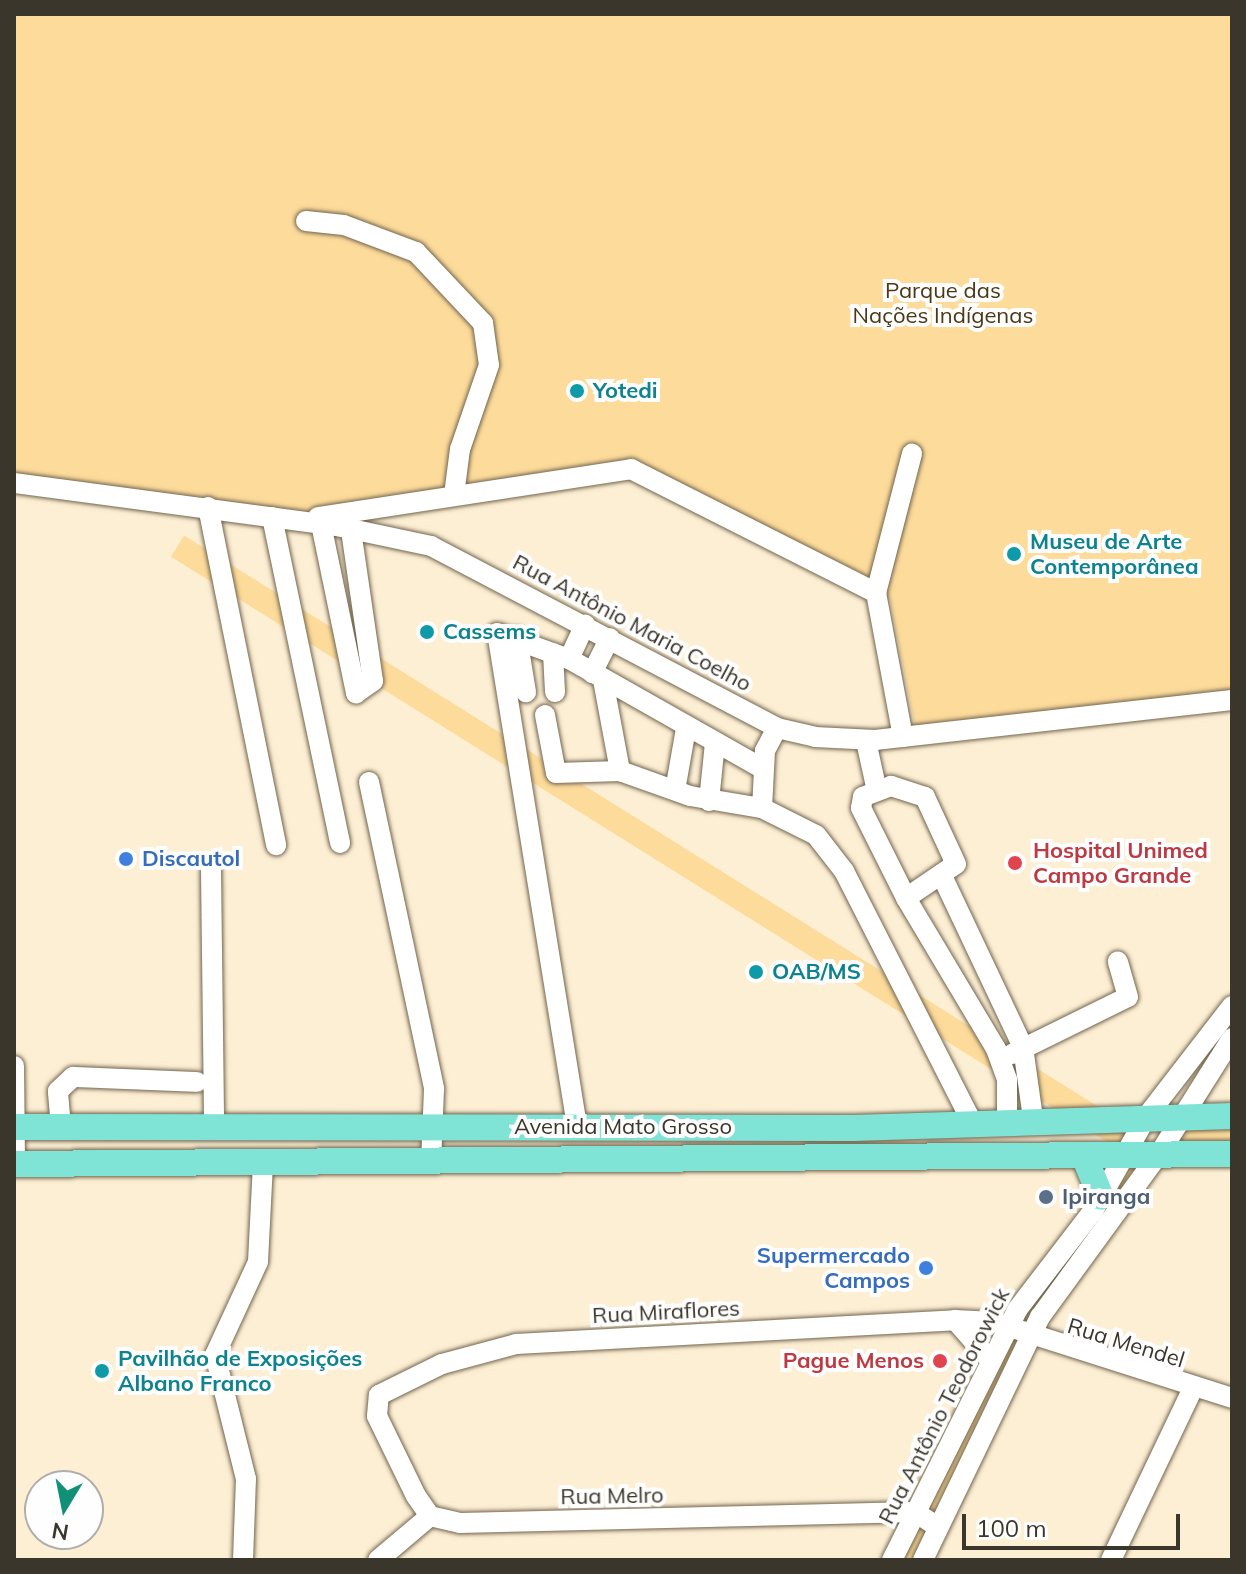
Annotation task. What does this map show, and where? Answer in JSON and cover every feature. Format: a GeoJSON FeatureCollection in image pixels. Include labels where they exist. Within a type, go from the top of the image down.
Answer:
{"type":"FeatureCollection","features":[{"type":"Feature","properties":{"kind":"main road","name":"Avenida Mato Grosso"},"geometry":{"type":"LineString","coordinates":[[14,1127],[853,1128],[1020,1118],[1232,1116]]}},
{"type":"Feature","properties":{"kind":"main road"},"geometry":{"type":"LineString","coordinates":[[824,1160],[829,1141],[853,1128]]}},
{"type":"Feature","properties":{"kind":"main road","name":"Avenida Mato Grosso"},"geometry":{"type":"LineString","coordinates":[[15,1164],[431,1164],[1232,1154]]}},
{"type":"Feature","properties":{"kind":"main road"},"geometry":{"type":"LineString","coordinates":[[1084,1156],[1101,1197]]}},
{"type":"Feature","properties":{"kind":"street"},"geometry":{"type":"LineString","coordinates":[[306,221],[344,225],[416,252],[483,323],[489,365],[457,459],[454,495]]}},
{"type":"Feature","properties":{"kind":"street"},"geometry":{"type":"LineString","coordinates":[[903,737],[876,593],[912,454]]}},
{"type":"Feature","properties":{"kind":"street"},"geometry":{"type":"LineString","coordinates":[[299,521],[631,469],[876,593]]}},
{"type":"Feature","properties":{"kind":"street","name":"Rua Antônio Maria Coelho"},"geometry":{"type":"LineString","coordinates":[[14,483],[321,524],[431,546],[585,624],[777,728],[870,740],[1232,700]]}},
{"type":"Feature","properties":{"kind":"street"},"geometry":{"type":"LineString","coordinates":[[208,507],[276,845]]}},
{"type":"Feature","properties":{"kind":"street"},"geometry":{"type":"LineString","coordinates":[[272,517],[340,843]]}},
{"type":"Feature","properties":{"kind":"street"},"geometry":{"type":"LineString","coordinates":[[321,524],[356,693],[373,681],[351,530]]}},
{"type":"Feature","properties":{"kind":"street"},"geometry":{"type":"LineString","coordinates":[[555,692],[561,656],[585,624]]}},
{"type":"Feature","properties":{"kind":"street"},"geometry":{"type":"LineString","coordinates":[[577,1126],[495,637],[517,637],[561,656],[762,768]]}},
{"type":"Feature","properties":{"kind":"street"},"geometry":{"type":"LineString","coordinates":[[517,637],[526,692]]}},
{"type":"Feature","properties":{"kind":"street"},"geometry":{"type":"LineString","coordinates":[[610,638],[598,677],[620,771]]}},
{"type":"Feature","properties":{"kind":"street"},"geometry":{"type":"LineString","coordinates":[[545,715],[556,773],[620,771],[676,785],[709,801],[762,808],[816,835],[844,871],[972,1122]]}},
{"type":"Feature","properties":{"kind":"street"},"geometry":{"type":"LineString","coordinates":[[676,785],[686,728]]}},
{"type":"Feature","properties":{"kind":"street"},"geometry":{"type":"LineString","coordinates":[[762,808],[762,768],[777,728]]}},
{"type":"Feature","properties":{"kind":"street"},"geometry":{"type":"LineString","coordinates":[[870,740],[884,789]]}},
{"type":"Feature","properties":{"kind":"street"},"geometry":{"type":"LineString","coordinates":[[709,801],[715,743]]}},
{"type":"Feature","properties":{"kind":"street"},"geometry":{"type":"LineString","coordinates":[[369,782],[436,1128],[431,1164]]}},
{"type":"Feature","properties":{"kind":"street"},"geometry":{"type":"LineString","coordinates":[[906,898],[954,869],[955,856],[925,797],[884,789],[863,797],[861,808],[906,898],[1001,1060],[1020,1118]]}},
{"type":"Feature","properties":{"kind":"street"},"geometry":{"type":"LineString","coordinates":[[211,870],[214,1128]]}},
{"type":"Feature","properties":{"kind":"street"},"geometry":{"type":"LineString","coordinates":[[943,878],[1023,1047],[1020,1118]]}},
{"type":"Feature","properties":{"kind":"street"},"geometry":{"type":"LineString","coordinates":[[1001,1060],[1128,997],[1118,961]]}},
{"type":"Feature","properties":{"kind":"street","name":"Rua Antônio Teodorowick"},"geometry":{"type":"LineString","coordinates":[[892,1560],[1008,1327],[1101,1197],[1147,1116],[1232,1006]]}},
{"type":"Feature","properties":{"kind":"street","name":"Rua Antônio Teodorowick"},"geometry":{"type":"LineString","coordinates":[[923,1560],[1030,1339],[1068,1279],[1159,1154],[1177,1116],[1232,1038]]}},
{"type":"Feature","properties":{"kind":"street"},"geometry":{"type":"LineString","coordinates":[[14,1066],[15,1164]]}},
{"type":"Feature","properties":{"kind":"street"},"geometry":{"type":"LineString","coordinates":[[61,1127],[58,1091],[73,1077],[197,1082]]}},
{"type":"Feature","properties":{"kind":"street"},"geometry":{"type":"LineString","coordinates":[[243,1560],[246,1479],[215,1355],[258,1262],[263,1164]]}},
{"type":"Feature","properties":{"kind":"street"},"geometry":{"type":"LineString","coordinates":[[1066,1243],[1068,1279]]}},
{"type":"Feature","properties":{"kind":"street"},"geometry":{"type":"LineString","coordinates":[[955,1320],[991,1361]]}},
{"type":"Feature","properties":{"kind":"street","name":"Rua Miraflores"},"geometry":{"type":"LineString","coordinates":[[430,1516],[377,1416],[386,1386],[516,1344],[955,1320],[1008,1327]]}},
{"type":"Feature","properties":{"kind":"street","name":"Rua Mendel"},"geometry":{"type":"LineString","coordinates":[[1008,1327],[1030,1339],[1232,1398]]}},
{"type":"Feature","properties":{"kind":"street"},"geometry":{"type":"LineString","coordinates":[[1111,1560],[1193,1388]]}},
{"type":"Feature","properties":{"kind":"street"},"geometry":{"type":"LineString","coordinates":[[915,1512],[938,1527]]}},
{"type":"Feature","properties":{"kind":"street","name":"Rua Melro"},"geometry":{"type":"LineString","coordinates":[[430,1516],[460,1523],[915,1512]]}},
{"type":"Feature","properties":{"kind":"street"},"geometry":{"type":"LineString","coordinates":[[378,1560],[430,1516]]}},
{"type":"Feature","properties":{"kind":"green space","name":"Parque das Nações Indígenas"},"geometry":{"type":"Polygon","coordinates":[[[14,14],[1232,14],[1232,692],[915,727],[890,600],[640,470],[312,514],[14,474],[14,14]]]}},
{"type":"Feature","properties":{"kind":"green space"},"geometry":{"type":"Polygon","coordinates":[[[184,535],[1134,1129],[1121,1150],[171,557],[184,535]]]}},
{"type":"Feature","properties":{"kind":"green space"},"geometry":{"type":"Polygon","coordinates":[[[1175,1129],[1232,1129],[1232,1148],[1175,1148],[1175,1129]]]}},
{"type":"Feature","properties":{"kind":"green space"},"geometry":{"type":"Polygon","coordinates":[[[1131,1165],[1145,1167],[1079,1261],[919,1560],[902,1560],[1005,1345],[969,1323],[1013,1330],[1131,1165]]]}},
{"type":"Feature","properties":{"kind":"place","name":"Yotedi"},"geometry":{"type":"Point","coordinates":[577,391]}},
{"type":"Feature","properties":{"kind":"place","name":"Museu de Arte Contemporânea"},"geometry":{"type":"Point","coordinates":[1014,554]}},
{"type":"Feature","properties":{"kind":"place","name":"Cassems"},"geometry":{"type":"Point","coordinates":[427,632]}},
{"type":"Feature","properties":{"kind":"place","name":"Discautol"},"geometry":{"type":"Point","coordinates":[126,859]}},
{"type":"Feature","properties":{"kind":"place","name":"Hospital Unimed Campo Grande"},"geometry":{"type":"Point","coordinates":[1015,863]}},
{"type":"Feature","properties":{"kind":"place","name":"OAB/MS"},"geometry":{"type":"Point","coordinates":[756,972]}},
{"type":"Feature","properties":{"kind":"place","name":"Ipiranga"},"geometry":{"type":"Point","coordinates":[1046,1197]}},
{"type":"Feature","properties":{"kind":"place","name":"Supermercado Campos"},"geometry":{"type":"Point","coordinates":[926,1268]}},
{"type":"Feature","properties":{"kind":"place","name":"Pague Menos"},"geometry":{"type":"Point","coordinates":[940,1361]}},
{"type":"Feature","properties":{"kind":"place","name":"Pavilhão de Exposições Albano Franco"},"geometry":{"type":"Point","coordinates":[102,1371]}}]}
